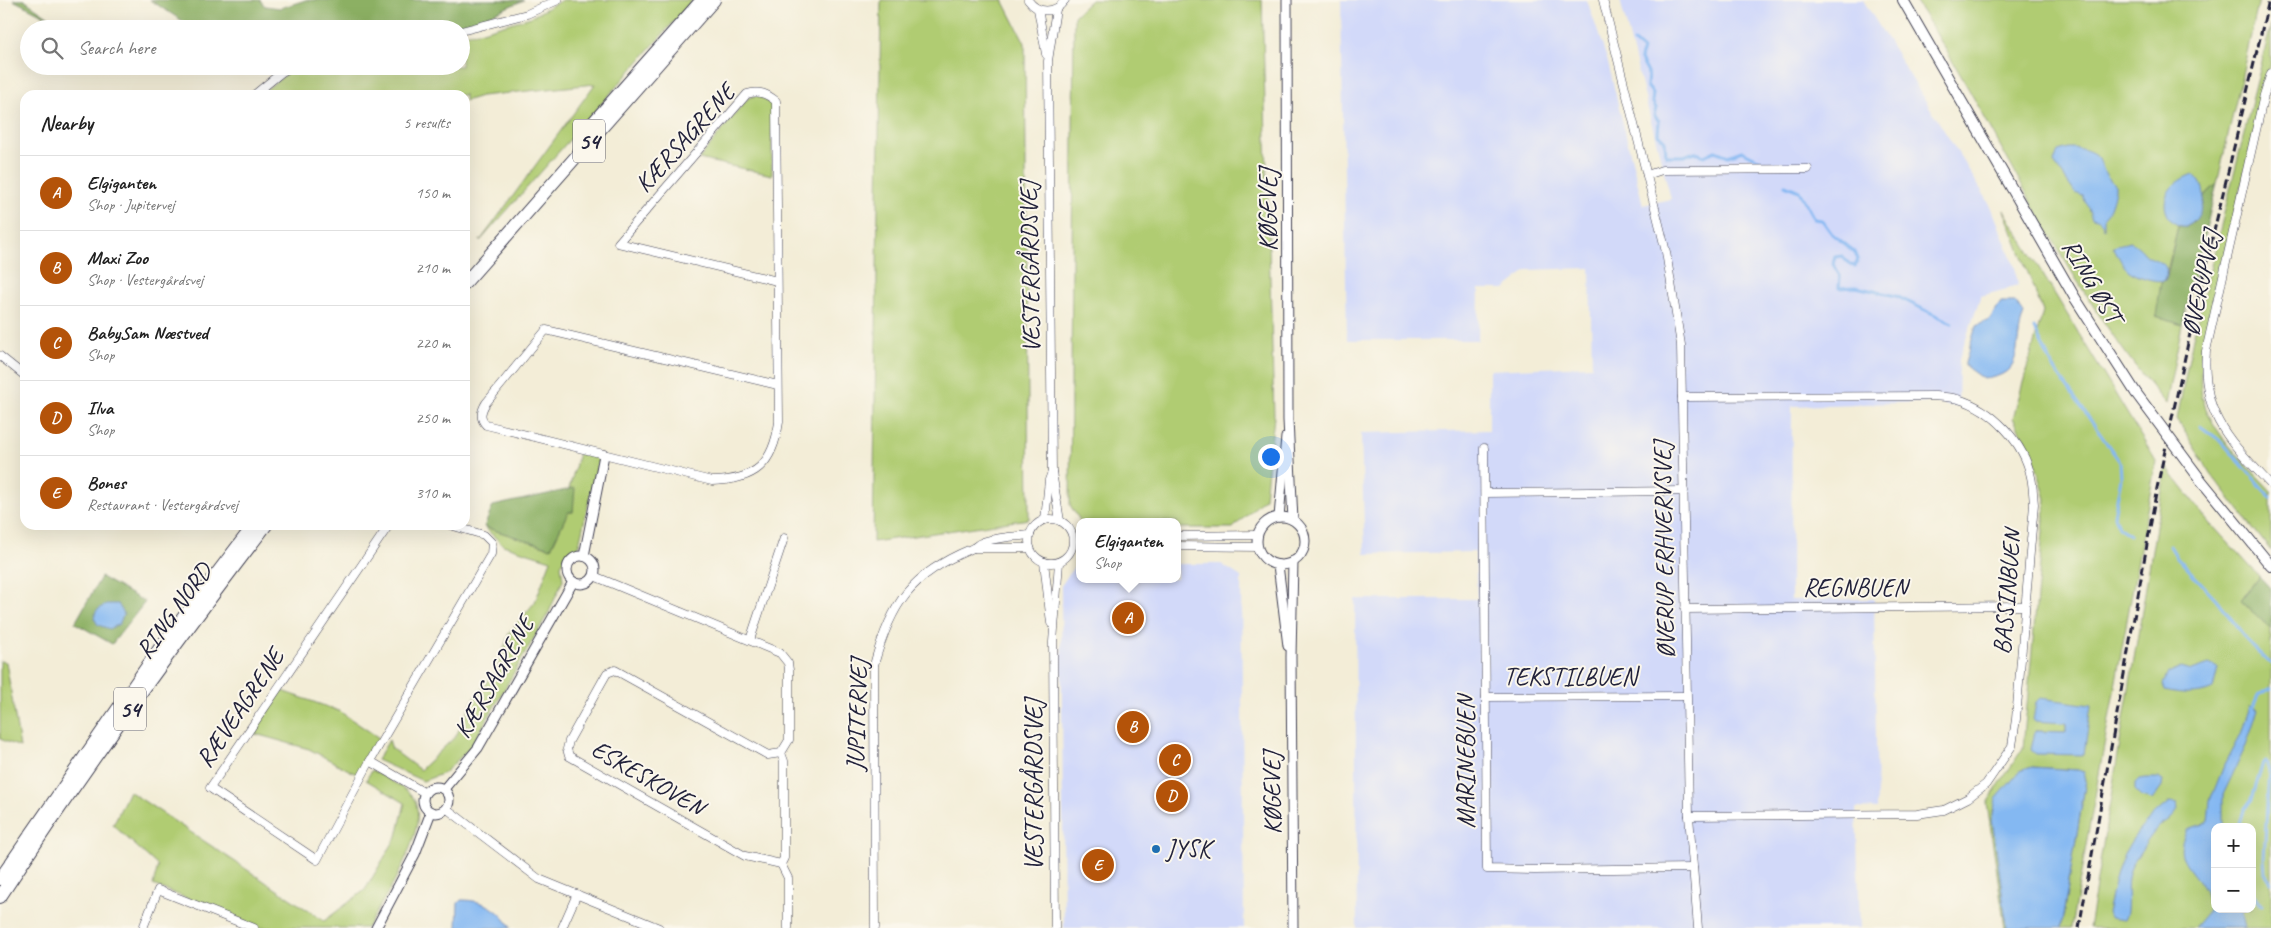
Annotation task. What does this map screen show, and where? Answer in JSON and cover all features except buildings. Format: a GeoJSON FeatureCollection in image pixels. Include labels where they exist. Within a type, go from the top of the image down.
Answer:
{"type":"FeatureCollection","features":[{"type":"Feature","properties":{"kind":"highway","name":"54"},"geometry":{"type":"LineString","coordinates":[[470,264],[702,0]]}},
{"type":"Feature","properties":{"kind":"highway","name":"54"},"geometry":{"type":"LineString","coordinates":[[470,277],[714,0]]}},
{"type":"Feature","properties":{"kind":"highway","name":"54"},"geometry":{"type":"LineString","coordinates":[[0,879],[160,648],[250,530]]}},
{"type":"Feature","properties":{"kind":"highway","name":"RING NORD"},"geometry":{"type":"LineString","coordinates":[[0,898],[68,796],[169,654],[262,530]]}},
{"type":"Feature","properties":{"kind":"main road","name":"RING ØST"},"geometry":{"type":"LineString","coordinates":[[1903,0],[2076,298],[2136,393],[2200,479],[2271,566]]}},
{"type":"Feature","properties":{"kind":"street"},"geometry":{"type":"LineString","coordinates":[[470,29],[527,14],[558,0]]}},
{"type":"Feature","properties":{"kind":"street"},"geometry":{"type":"LineString","coordinates":[[1028,0],[1043,11],[1056,9],[1065,0]]}},
{"type":"Feature","properties":{"kind":"street","name":"KØGEVEJ"},"geometry":{"type":"LineString","coordinates":[[1287,0],[1288,420],[1293,520]]}},
{"type":"Feature","properties":{"kind":"street","name":"ØVERUP ERHVERVSVEJ"},"geometry":{"type":"LineString","coordinates":[[1603,0],[1666,252],[1678,314],[1681,345],[1684,491],[1688,816],[1698,928]]}},
{"type":"Feature","properties":{"kind":"street","name":"VESTERGÅRDSVEJ"},"geometry":{"type":"LineString","coordinates":[[1038,9],[1048,61]]}},
{"type":"Feature","properties":{"kind":"street","name":"VESTERGÅRDSVEJ"},"geometry":{"type":"LineString","coordinates":[[1056,9],[1048,61],[1052,472],[1060,521]]}},
{"type":"Feature","properties":{"kind":"street","name":"ØVERUPVEJ"},"geometry":{"type":"LineString","coordinates":[[2271,73],[2264,95],[2234,226],[2206,351],[2204,371],[2206,389],[2220,427],[2271,485]]}},
{"type":"Feature","properties":{"kind":"street"},"geometry":{"type":"LineString","coordinates":[[260,90],[278,75]]}},
{"type":"Feature","properties":{"kind":"street","name":"KÆRSAGRENE"},"geometry":{"type":"LineString","coordinates":[[777,281],[618,242],[747,94],[757,91],[776,101],[779,422],[772,455],[756,470],[744,477],[726,481],[712,481],[486,425],[482,421],[482,409],[546,330],[778,385]]}},
{"type":"Feature","properties":{"kind":"street"},"geometry":{"type":"LineString","coordinates":[[1647,175],[1662,170],[1808,169]]}},
{"type":"Feature","properties":{"kind":"street"},"geometry":{"type":"LineString","coordinates":[[0,356],[20,372]]}},
{"type":"Feature","properties":{"kind":"street","name":"BASSINBUEN"},"geometry":{"type":"LineString","coordinates":[[1682,397],[1935,396],[1958,399],[1984,410],[2002,425],[2018,446],[2031,476],[2034,504],[2016,719],[2012,746],[1986,784],[1968,798],[1944,810],[1917,814],[1688,816]]}},
{"type":"Feature","properties":{"kind":"street","name":"KØGEVEJ"},"geometry":{"type":"LineString","coordinates":[[1278,517],[1288,420]]}},
{"type":"Feature","properties":{"kind":"street","name":"MARINEBUEN"},"geometry":{"type":"LineString","coordinates":[[1484,448],[1487,869],[1693,868]]}},
{"type":"Feature","properties":{"kind":"street"},"geometry":{"type":"LineString","coordinates":[[584,556],[604,455]]}},
{"type":"Feature","properties":{"kind":"street","name":"VESTERGÅRDSVEJ"},"geometry":{"type":"LineString","coordinates":[[1044,520],[1048,480],[1052,472]]}},
{"type":"Feature","properties":{"kind":"street"},"geometry":{"type":"LineString","coordinates":[[1484,493],[1684,491]]}},
{"type":"Feature","properties":{"kind":"street"},"geometry":{"type":"LineString","coordinates":[[1278,517],[1293,520],[1302,530],[1305,544],[1303,551],[1293,561],[1278,564],[1263,557],[1258,547],[1258,534],[1263,524],[1278,517]]}},
{"type":"Feature","properties":{"kind":"street"},"geometry":{"type":"LineString","coordinates":[[1044,520],[1060,521],[1076,536],[1076,547],[1059,562],[1044,562],[1038,559],[1030,548],[1030,535],[1038,524],[1044,520]]}},
{"type":"Feature","properties":{"kind":"street","name":"RÆVEAGRENE"},"geometry":{"type":"LineString","coordinates":[[386,530],[210,788],[317,860],[370,761],[491,554],[492,543],[484,535],[467,530]]}},
{"type":"Feature","properties":{"kind":"street"},"geometry":{"type":"LineString","coordinates":[[1181,536],[1258,534]]}},
{"type":"Feature","properties":{"kind":"street","name":"JUPITERVEJ"},"geometry":{"type":"LineString","coordinates":[[875,928],[874,665],[885,630],[894,610],[907,591],[932,569],[955,554],[973,548],[980,543],[1030,535]]}},
{"type":"Feature","properties":{"kind":"street"},"geometry":{"type":"LineString","coordinates":[[750,640],[784,538]]}},
{"type":"Feature","properties":{"kind":"street"},"geometry":{"type":"LineString","coordinates":[[1181,546],[1258,547]]}},
{"type":"Feature","properties":{"kind":"street","name":"JUPITERVEJ"},"geometry":{"type":"LineString","coordinates":[[973,548],[1030,548]]}},
{"type":"Feature","properties":{"kind":"street"},"geometry":{"type":"LineString","coordinates":[[584,556],[592,562],[595,571],[594,576],[587,583],[578,584],[573,582],[568,575],[569,563],[576,557],[584,556]]}},
{"type":"Feature","properties":{"kind":"street","name":"KØGEVEJ"},"geometry":{"type":"LineString","coordinates":[[1293,561],[1290,657],[1293,928]]}},
{"type":"Feature","properties":{"kind":"street","name":"VESTERGÅRDSVEJ"},"geometry":{"type":"LineString","coordinates":[[1044,562],[1053,642]]}},
{"type":"Feature","properties":{"kind":"street","name":"VESTERGÅRDSVEJ"},"geometry":{"type":"LineString","coordinates":[[1055,928],[1053,642],[1059,562]]}},
{"type":"Feature","properties":{"kind":"street","name":"KØGEVEJ"},"geometry":{"type":"LineString","coordinates":[[1278,564],[1290,657]]}},
{"type":"Feature","properties":{"kind":"street"},"geometry":{"type":"LineString","coordinates":[[594,576],[780,653],[788,663],[789,740],[781,753],[784,760],[784,858],[781,864],[788,878],[788,928]]}},
{"type":"Feature","properties":{"kind":"street","name":"KÆRSAGRENE"},"geometry":{"type":"LineString","coordinates":[[444,789],[478,748],[573,582]]}},
{"type":"Feature","properties":{"kind":"street","name":"REGNBUEN"},"geometry":{"type":"LineString","coordinates":[[1685,609],[2025,606]]}},
{"type":"Feature","properties":{"kind":"street","name":"ESKESKOVEN"},"geometry":{"type":"LineString","coordinates":[[781,753],[774,755],[763,752],[615,670],[607,673],[602,680],[569,741],[567,749],[569,756],[575,760],[745,856],[781,864]]}},
{"type":"Feature","properties":{"kind":"street","name":"TEKSTILBUEN"},"geometry":{"type":"LineString","coordinates":[[1486,697],[1686,696]]}},
{"type":"Feature","properties":{"kind":"street"},"geometry":{"type":"LineString","coordinates":[[370,761],[425,793]]}},
{"type":"Feature","properties":{"kind":"street"},"geometry":{"type":"LineString","coordinates":[[432,787],[444,789],[449,796],[446,808],[439,812],[431,812],[425,806],[425,793],[432,787]]}},
{"type":"Feature","properties":{"kind":"street"},"geometry":{"type":"LineString","coordinates":[[446,808],[539,878],[659,928]]}},
{"type":"Feature","properties":{"kind":"street"},"geometry":{"type":"LineString","coordinates":[[376,928],[415,854],[431,812]]}},
{"type":"Feature","properties":{"kind":"street"},"geometry":{"type":"LineString","coordinates":[[143,928],[158,890],[254,928]]}},
{"type":"Feature","properties":{"kind":"street"},"geometry":{"type":"LineString","coordinates":[[562,928],[577,894]]}},
{"type":"Feature","properties":{"kind":"shaded area"},"geometry":{"type":"Polygon","coordinates":[[[1341,0],[1587,0],[1607,59],[1643,205],[1671,199],[1620,0],[1863,0],[1991,206],[2015,267],[2018,286],[1981,296],[1959,359],[1958,407],[1933,402],[1792,406],[1791,600],[1874,599],[1877,809],[1856,808],[1860,928],[1357,928],[1355,599],[1477,599],[1475,552],[1365,554],[1361,433],[1489,430],[1489,370],[1592,366],[1590,268],[1527,270],[1505,289],[1479,289],[1478,340],[1347,340],[1341,0]]]}},
{"type":"Feature","properties":{"kind":"shaded area"},"geometry":{"type":"Polygon","coordinates":[[[1181,564],[1221,564],[1241,577],[1244,928],[1064,928],[1061,586],[1075,565],[1076,583],[1181,583],[1181,564]]]}},
{"type":"Feature","properties":{"kind":"green space"},"geometry":{"type":"Polygon","coordinates":[[[13,0],[24,0],[53,20],[13,0]]]}},
{"type":"Feature","properties":{"kind":"green space"},"geometry":{"type":"Polygon","coordinates":[[[150,0],[260,0],[265,6],[280,8],[306,0],[524,0],[470,23],[470,20],[181,20],[150,0]]]}},
{"type":"Feature","properties":{"kind":"green space"},"geometry":{"type":"Polygon","coordinates":[[[562,0],[693,0],[480,241],[595,84],[481,96],[470,99],[470,90],[265,90],[285,75],[470,75],[470,33],[531,17],[562,0]]]}},
{"type":"Feature","properties":{"kind":"green space"},"geometry":{"type":"Polygon","coordinates":[[[881,0],[1003,0],[1025,43],[1029,519],[873,542],[881,0]]]}},
{"type":"Feature","properties":{"kind":"green space"},"geometry":{"type":"Polygon","coordinates":[[[1091,0],[1262,0],[1274,417],[1265,498],[1233,528],[1181,528],[1181,518],[1078,518],[1070,505],[1074,16],[1091,0]]]}},
{"type":"Feature","properties":{"kind":"green space"},"geometry":{"type":"Polygon","coordinates":[[[1915,0],[2259,0],[2217,184],[2204,196],[2203,204],[2178,226],[2156,316],[2182,325],[2166,404],[2129,358],[2095,309],[2034,206],[1946,50],[1915,0]]]}},
{"type":"Feature","properties":{"kind":"green space"},"geometry":{"type":"Polygon","coordinates":[[[2271,25],[2271,62],[2202,352],[2201,390],[2206,409],[2221,435],[2271,491],[2271,551],[2210,473],[2177,419],[2193,338],[2271,25]]]}},
{"type":"Feature","properties":{"kind":"green space"},"geometry":{"type":"Polygon","coordinates":[[[757,95],[772,104],[772,175],[699,159],[748,98],[757,95]]]}},
{"type":"Feature","properties":{"kind":"green space"},"geometry":{"type":"Polygon","coordinates":[[[2217,184],[2182,325],[2156,316],[2161,282],[2167,276],[2178,226],[2188,226],[2194,222],[2203,204],[2204,196],[2217,184]]]}},
{"type":"Feature","properties":{"kind":"green space"},"geometry":{"type":"Polygon","coordinates":[[[2004,210],[2156,461],[2071,928],[2061,928],[2086,780],[2078,770],[2032,767],[2020,771],[1993,810],[1992,819],[2007,928],[2005,928],[1987,803],[2023,748],[2046,499],[2033,455],[2013,418],[2043,312],[2004,210]],[[2066,723],[2066,732],[2035,731],[2084,755],[2066,723]]]}},
{"type":"Feature","properties":{"kind":"green space"},"geometry":{"type":"Polygon","coordinates":[[[579,453],[599,457],[578,549],[567,555],[561,565],[563,580],[549,612],[471,747],[444,773],[423,781],[377,760],[389,740],[392,749],[420,770],[456,736],[474,698],[497,670],[509,633],[535,602],[551,560],[503,545],[484,527],[551,548],[568,512],[573,512],[574,488],[569,489],[579,453]]]}},
{"type":"Feature","properties":{"kind":"green space"},"geometry":{"type":"Polygon","coordinates":[[[2166,467],[2210,523],[2259,576],[2241,601],[2271,629],[2271,928],[2089,928],[2166,467]]]}},
{"type":"Feature","properties":{"kind":"green space"},"geometry":{"type":"Polygon","coordinates":[[[575,488],[573,512],[568,512],[551,548],[484,527],[493,506],[575,488]]]}},
{"type":"Feature","properties":{"kind":"green space"},"geometry":{"type":"Polygon","coordinates":[[[2259,576],[2271,589],[2271,629],[2241,601],[2259,576]]]}},
{"type":"Feature","properties":{"kind":"green space"},"geometry":{"type":"Polygon","coordinates":[[[101,577],[145,602],[112,644],[75,623],[101,577]]]}},
{"type":"Feature","properties":{"kind":"green space"},"geometry":{"type":"Polygon","coordinates":[[[0,661],[6,662],[20,747],[0,739],[0,661]]]}},
{"type":"Feature","properties":{"kind":"green space"},"geometry":{"type":"Polygon","coordinates":[[[280,690],[339,711],[379,738],[358,775],[309,749],[252,733],[280,690]]]}},
{"type":"Feature","properties":{"kind":"green space"},"geometry":{"type":"Polygon","coordinates":[[[372,770],[411,795],[417,808],[417,824],[404,862],[367,928],[262,928],[153,885],[158,866],[113,825],[129,791],[324,921],[365,890],[397,836],[405,803],[366,780],[372,770]]]}},
{"type":"Feature","properties":{"kind":"water"},"geometry":{"type":"Polygon","coordinates":[[[2069,148],[2086,150],[2096,155],[2106,175],[2115,185],[2109,211],[2104,217],[2104,229],[2100,221],[2092,218],[2083,196],[2075,193],[2054,163],[2058,151],[2069,148]]]}},
{"type":"Feature","properties":{"kind":"water"},"geometry":{"type":"Polygon","coordinates":[[[2193,174],[2202,186],[2203,202],[2196,219],[2187,226],[2178,225],[2170,218],[2165,208],[2167,196],[2175,184],[2193,174]]]}},
{"type":"Feature","properties":{"kind":"water"},"geometry":{"type":"Polygon","coordinates":[[[2130,242],[2149,257],[2164,265],[2167,273],[2165,280],[2156,281],[2140,277],[2126,268],[2113,246],[2130,242]]]}},
{"type":"Feature","properties":{"kind":"water"},"geometry":{"type":"Polygon","coordinates":[[[2001,302],[2015,302],[2024,314],[2015,357],[2012,365],[2006,372],[1983,379],[1965,366],[1965,363],[1976,326],[1989,320],[2001,302]]]}},
{"type":"Feature","properties":{"kind":"water"},"geometry":{"type":"Polygon","coordinates":[[[106,604],[118,604],[124,614],[119,624],[110,629],[98,625],[94,618],[96,611],[106,604]]]}},
{"type":"Feature","properties":{"kind":"water"},"geometry":{"type":"Polygon","coordinates":[[[2209,664],[2218,668],[2213,689],[2202,693],[2189,694],[2165,691],[2163,684],[2168,673],[2181,667],[2192,670],[2209,664]]]}},
{"type":"Feature","properties":{"kind":"water"},"geometry":{"type":"Polygon","coordinates":[[[2040,698],[2091,705],[2084,755],[2036,754],[2031,750],[2035,731],[2066,732],[2066,723],[2033,721],[2036,702],[2040,698]]]}},
{"type":"Feature","properties":{"kind":"water"},"geometry":{"type":"Polygon","coordinates":[[[2250,706],[2258,710],[2245,748],[2223,795],[2223,823],[2211,823],[2211,913],[2242,913],[2245,928],[2194,928],[2209,910],[2208,900],[2201,885],[2186,864],[2181,850],[2182,841],[2187,830],[2204,825],[2208,820],[2210,801],[2223,768],[2241,734],[2250,706]]]}},
{"type":"Feature","properties":{"kind":"water"},"geometry":{"type":"Polygon","coordinates":[[[2032,767],[2078,770],[2084,772],[2086,780],[2061,928],[2007,928],[1992,819],[1996,799],[2020,771],[2032,767]]]}},
{"type":"Feature","properties":{"kind":"water"},"geometry":{"type":"Polygon","coordinates":[[[2158,778],[2163,781],[2162,786],[2152,800],[2141,797],[2135,791],[2135,783],[2139,779],[2158,778]]]}},
{"type":"Feature","properties":{"kind":"water"},"geometry":{"type":"Polygon","coordinates":[[[2169,802],[2177,803],[2178,810],[2172,818],[2153,833],[2130,870],[2128,876],[2127,910],[2124,920],[2110,918],[2107,913],[2111,894],[2126,850],[2142,827],[2169,802]]]}},
{"type":"Feature","properties":{"kind":"water"},"geometry":{"type":"Polygon","coordinates":[[[461,900],[469,900],[490,907],[507,921],[511,928],[457,928],[458,903],[461,900]]]}},
{"type":"Feature","properties":{"kind":"waterway"},"geometry":{"type":"LineString","coordinates":[[1634,42],[1643,50],[1640,58],[1648,73],[1647,86],[1653,94],[1652,101],[1656,108],[1654,115],[1659,121],[1658,134],[1665,141],[1666,156],[1684,156],[1695,152],[1704,156],[1715,151],[1728,156],[1742,151],[1760,160]]}},
{"type":"Feature","properties":{"kind":"waterway"},"geometry":{"type":"LineString","coordinates":[[1785,185],[1799,191],[1814,219],[1822,220],[1832,234],[1855,252],[1858,259],[1855,266],[1850,265],[1842,256],[1835,257],[1833,264],[1840,276],[1839,288],[1856,287],[1896,296],[1952,323]]}},
{"type":"Feature","properties":{"kind":"waterway"},"geometry":{"type":"LineString","coordinates":[[2034,328],[2053,367],[2120,462],[2121,478],[2114,516],[2118,527],[2130,535]]}},
{"type":"Feature","properties":{"kind":"waterway"},"geometry":{"type":"LineString","coordinates":[[2200,426],[2221,441],[2271,498]]}},
{"type":"Feature","properties":{"kind":"waterway"},"geometry":{"type":"LineString","coordinates":[[2170,546],[2176,556],[2216,599],[2251,645],[2271,664]]}},
{"type":"Feature","properties":{"kind":"waterway"},"geometry":{"type":"LineString","coordinates":[[2253,707],[2258,696],[2271,688]]}},
{"type":"Feature","properties":{"kind":"waterway"},"geometry":{"type":"LineString","coordinates":[[2240,823],[2244,810],[2252,799],[2263,763],[2266,761],[2269,770],[2264,859],[2265,873],[2271,882]]}},
{"type":"Feature","properties":{"kind":"waterway"},"geometry":{"type":"LineString","coordinates":[[2256,898],[2262,906]]}},
{"type":"Feature","properties":{"kind":"railway"},"geometry":{"type":"LineString","coordinates":[[2079,928],[2157,488],[2194,315],[2269,0]]}},
{"type":"Feature","properties":{"kind":"place","name":"Elgiganten"},"geometry":{"type":"Point","coordinates":[1128,618]}},
{"type":"Feature","properties":{"kind":"place","name":"Maxi Zoo"},"geometry":{"type":"Point","coordinates":[1133,727]}},
{"type":"Feature","properties":{"kind":"place","name":"BabySam Næstved"},"geometry":{"type":"Point","coordinates":[1175,760]}},
{"type":"Feature","properties":{"kind":"place","name":"Ilva"},"geometry":{"type":"Point","coordinates":[1172,796]}},
{"type":"Feature","properties":{"kind":"place","name":"JYSK"},"geometry":{"type":"Point","coordinates":[1156,849]}},
{"type":"Feature","properties":{"kind":"place","name":"Bones"},"geometry":{"type":"Point","coordinates":[1098,865]}}]}
